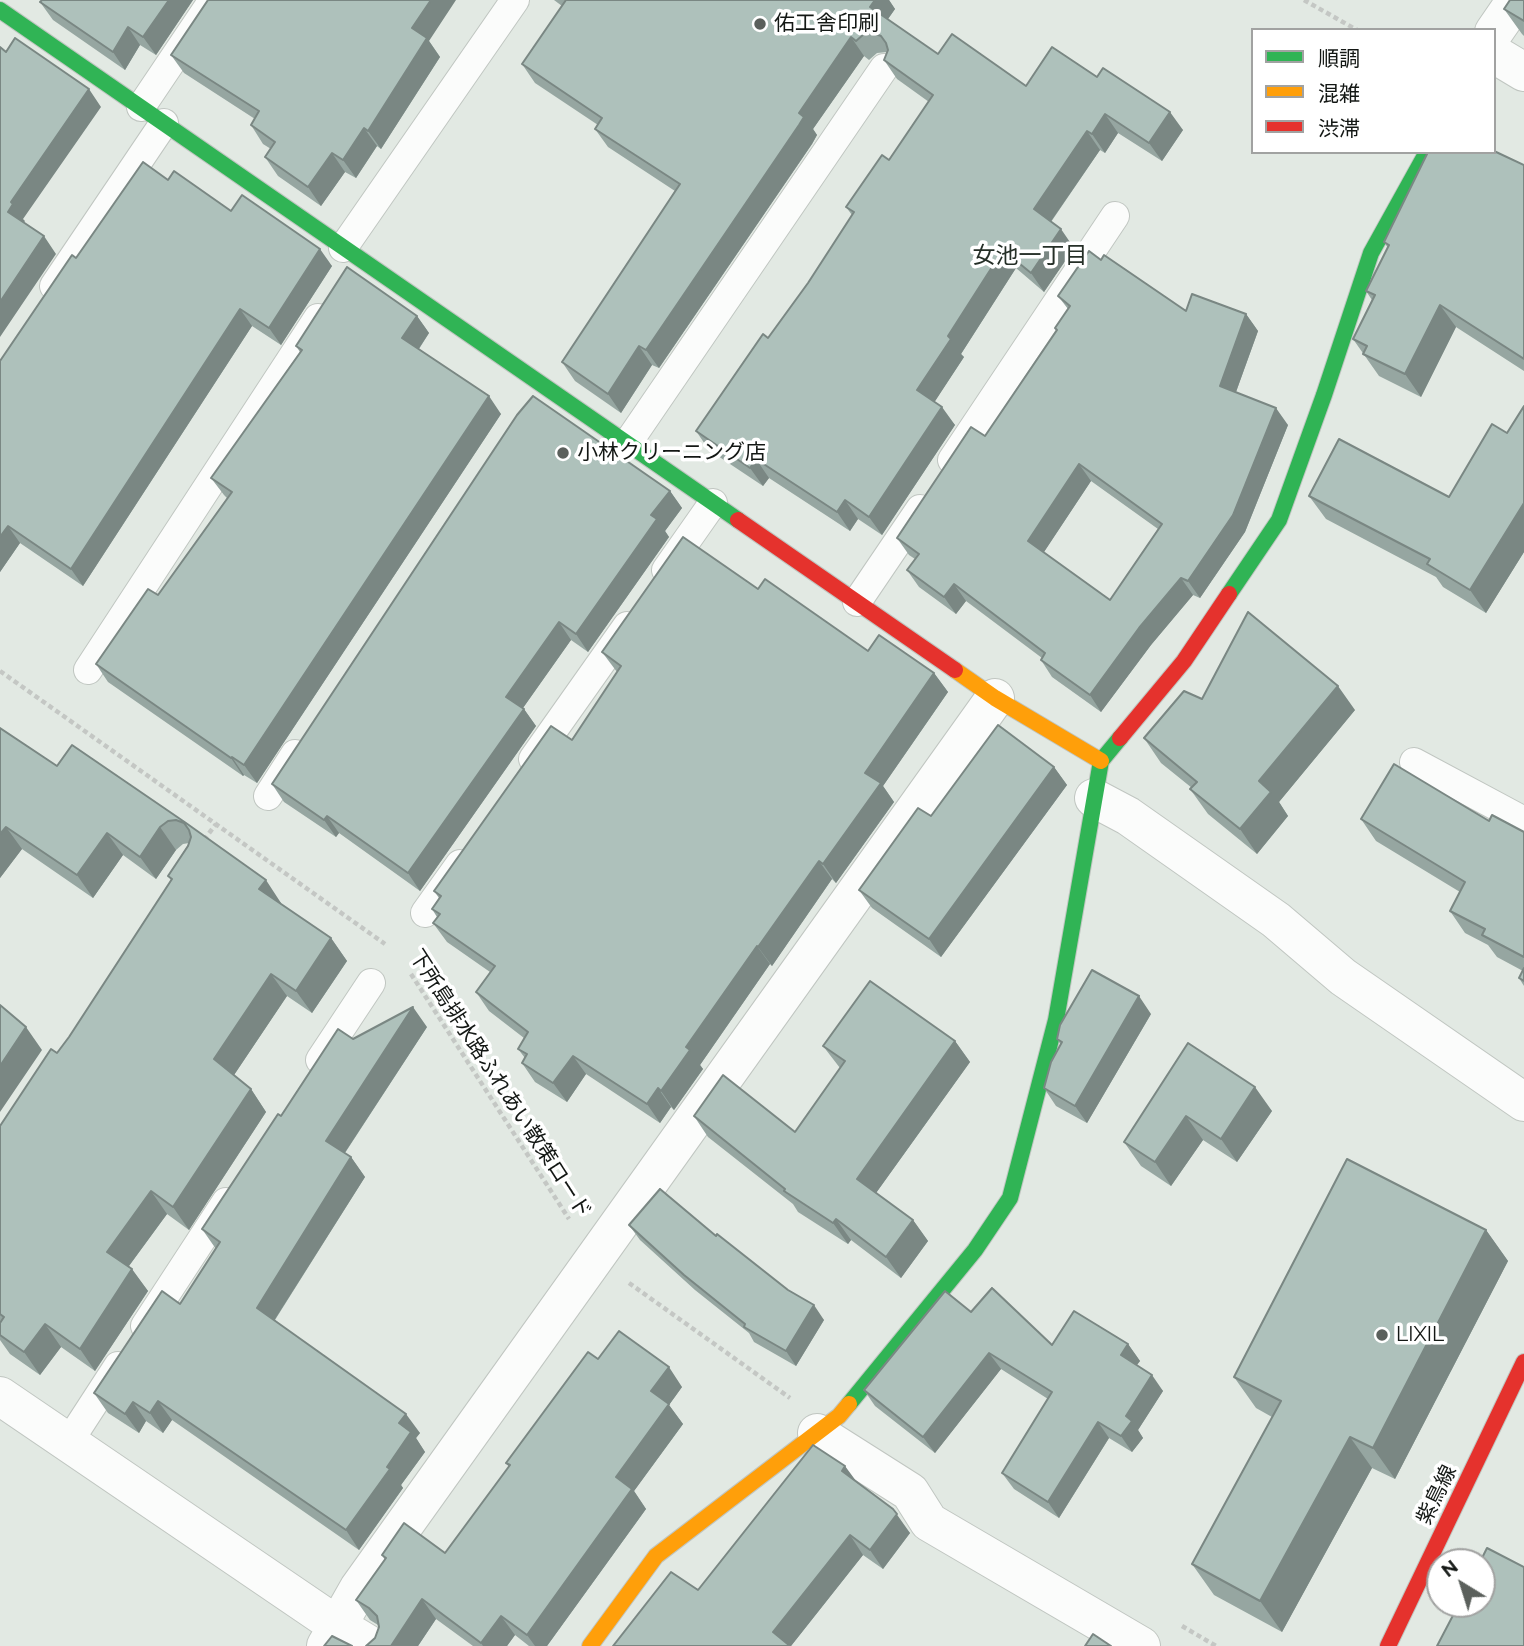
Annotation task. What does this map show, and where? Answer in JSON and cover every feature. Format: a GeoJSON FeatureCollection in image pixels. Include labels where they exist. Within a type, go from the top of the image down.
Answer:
{"type":"FeatureCollection","features":[{"type":"Feature","properties":{"kind":"street"},"geometry":{"type":"LineString","coordinates":[[1496,29],[1516,0]]}},
{"type":"Feature","properties":{"kind":"street"},"geometry":{"type":"LineString","coordinates":[[0,10],[164,123],[345,269],[534,395],[627,444],[995,698],[1101,761]]}},
{"type":"Feature","properties":{"kind":"street"},"geometry":{"type":"LineString","coordinates":[[1496,55],[1524,72]]}},
{"type":"Feature","properties":{"kind":"street"},"geometry":{"type":"LineString","coordinates":[[590,1646],[656,1556],[839,1416],[975,1250],[1010,1198],[1056,1020],[1101,761],[1184,661],[1279,520],[1371,253],[1426,154]]}},
{"type":"Feature","properties":{"kind":"street"},"geometry":{"type":"LineString","coordinates":[[332,1636],[359,1588],[995,698]]}},
{"type":"Feature","properties":{"kind":"street"},"geometry":{"type":"LineString","coordinates":[[1094,798],[1128,816],[1265,912],[1343,977],[1524,1102]]}},
{"type":"Feature","properties":{"kind":"street","name":"紫鳥線"},"geometry":{"type":"LineString","coordinates":[[1388,1646],[1524,1362]]}},
{"type":"Feature","properties":{"kind":"street"},"geometry":{"type":"LineString","coordinates":[[0,1396],[332,1636],[371,1646]]}},
{"type":"Feature","properties":{"kind":"street"},"geometry":{"type":"LineString","coordinates":[[823,1429],[910,1492],[929,1522],[1141,1646]]}},
{"type":"Feature","properties":{"kind":"lane"},"geometry":{"type":"LineString","coordinates":[[141,107],[213,0]]}},
{"type":"Feature","properties":{"kind":"lane"},"geometry":{"type":"LineString","coordinates":[[88,670],[515,0]]}},
{"type":"Feature","properties":{"kind":"lane"},"geometry":{"type":"LineString","coordinates":[[627,444],[884,68]]}},
{"type":"Feature","properties":{"kind":"lane"},"geometry":{"type":"LineString","coordinates":[[39,309],[164,123]]}},
{"type":"Feature","properties":{"kind":"lane"},"geometry":{"type":"LineString","coordinates":[[857,602],[1115,216]]}},
{"type":"Feature","properties":{"kind":"lane"},"geometry":{"type":"LineString","coordinates":[[521,776],[713,503]]}},
{"type":"Feature","properties":{"kind":"lane"},"geometry":{"type":"LineString","coordinates":[[268,796],[313,727]]}},
{"type":"Feature","properties":{"kind":"lane"},"geometry":{"type":"LineString","coordinates":[[1414,762],[1524,821]]}},
{"type":"Feature","properties":{"kind":"lane"},"geometry":{"type":"LineString","coordinates":[[425,913],[473,845]]}},
{"type":"Feature","properties":{"kind":"lane"},"geometry":{"type":"LineString","coordinates":[[303,1087],[371,983]]}},
{"type":"Feature","properties":{"kind":"lane"},"geometry":{"type":"LineString","coordinates":[[68,1443],[242,1178]]}},
{"type":"Feature","properties":{"kind":"path"},"geometry":{"type":"LineString","coordinates":[[1304,0],[1353,28]]}},
{"type":"Feature","properties":{"kind":"path","name":"下所島排水路ふれあい散策ロード"},"geometry":{"type":"LineString","coordinates":[[0,671],[397,952],[594,1259],[823,1429]]}},
{"type":"Feature","properties":{"kind":"path"},"geometry":{"type":"LineString","coordinates":[[203,841],[216,824]]}},
{"type":"Feature","properties":{"kind":"path"},"geometry":{"type":"LineString","coordinates":[[371,983],[397,952]]}},
{"type":"Feature","properties":{"kind":"building"},"geometry":{"type":"Polygon","coordinates":[[[169,0],[143,37],[128,27],[113,52],[40,2],[169,0]]]}},
{"type":"Feature","properties":{"kind":"building"},"geometry":{"type":"Polygon","coordinates":[[[208,0],[431,0],[412,28],[427,38],[368,131],[364,128],[343,160],[332,153],[308,187],[265,157],[275,142],[251,125],[259,111],[171,55],[208,0]]]}},
{"type":"Feature","properties":{"kind":"building"},"geometry":{"type":"Polygon","coordinates":[[[566,0],[875,0],[870,7],[938,54],[952,34],[1026,86],[1052,47],[1097,77],[1103,68],[1170,112],[1149,143],[1105,114],[1092,134],[1087,131],[1034,209],[1061,229],[1031,273],[1003,250],[948,336],[951,339],[917,390],[942,407],[869,517],[845,500],[837,512],[756,459],[750,468],[696,431],[763,334],[768,338],[808,283],[854,212],[846,207],[882,155],[889,160],[933,95],[884,60],[888,50],[881,36],[864,34],[856,41],[851,37],[799,113],[804,117],[799,125],[646,350],[639,346],[608,394],[562,362],[680,184],[595,129],[602,118],[522,64],[566,0]]]}},
{"type":"Feature","properties":{"kind":"building"},"geometry":{"type":"Polygon","coordinates":[[[1510,0],[1524,0],[1524,21],[1504,9],[1510,0]]]}},
{"type":"Feature","properties":{"kind":"building"},"geometry":{"type":"Polygon","coordinates":[[[15,38],[89,89],[11,202],[13,204],[8,212],[44,236],[0,302],[0,47],[6,52],[15,38]]]}},
{"type":"Feature","properties":{"kind":"building"},"geometry":{"type":"Polygon","coordinates":[[[1496,152],[1524,165],[1524,359],[1440,305],[1405,374],[1363,354],[1367,346],[1353,339],[1375,295],[1366,291],[1389,245],[1384,242],[1427,154],[1496,152]]]}},
{"type":"Feature","properties":{"kind":"building"},"geometry":{"type":"Polygon","coordinates":[[[143,162],[168,180],[174,171],[231,211],[242,195],[320,249],[269,328],[240,309],[71,569],[8,526],[0,537],[0,361],[72,255],[76,258],[143,162]]]}},
{"type":"Feature","properties":{"kind":"building"},"geometry":{"type":"Polygon","coordinates":[[[1089,251],[1101,260],[1104,255],[1186,311],[1192,294],[1246,314],[1220,386],[1276,408],[1233,515],[1188,581],[1181,578],[1139,628],[1090,695],[1041,660],[1045,653],[954,584],[944,597],[907,570],[919,554],[897,538],[971,427],[985,436],[1057,330],[1055,328],[1070,306],[1058,296],[1089,251]],[[1079,464],[1028,541],[1110,600],[1162,524],[1079,464]]]}},
{"type":"Feature","properties":{"kind":"building"},"geometry":{"type":"Polygon","coordinates":[[[347,267],[417,316],[402,338],[489,396],[244,765],[96,664],[148,589],[158,595],[232,492],[211,478],[302,350],[296,346],[347,267]]]}},
{"type":"Feature","properties":{"kind":"building"},"geometry":{"type":"Polygon","coordinates":[[[533,396],[670,491],[651,515],[657,519],[576,634],[559,622],[506,697],[524,709],[408,873],[327,816],[324,820],[272,784],[517,415],[533,396]]]}},
{"type":"Feature","properties":{"kind":"building"},"geometry":{"type":"Polygon","coordinates":[[[1524,406],[1524,503],[1470,590],[1427,564],[1430,559],[1309,496],[1339,439],[1449,497],[1492,424],[1507,433],[1524,406]]]}},
{"type":"Feature","properties":{"kind":"building"},"geometry":{"type":"Polygon","coordinates":[[[683,537],[758,589],[765,579],[868,651],[879,635],[934,673],[865,773],[881,783],[823,864],[819,861],[757,946],[686,1047],[690,1050],[661,1091],[658,1088],[647,1104],[573,1056],[553,1083],[522,1063],[527,1054],[518,1049],[528,1032],[476,992],[495,966],[433,923],[440,914],[432,909],[441,896],[434,891],[551,726],[572,740],[621,666],[602,652],[683,537]]]}},
{"type":"Feature","properties":{"kind":"building"},"geometry":{"type":"Polygon","coordinates":[[[1248,612],[1338,686],[1259,781],[1271,792],[1240,829],[1190,789],[1197,782],[1144,738],[1184,691],[1202,699],[1248,612]]]}},
{"type":"Feature","properties":{"kind":"building"},"geometry":{"type":"Polygon","coordinates":[[[998,725],[1054,767],[929,939],[859,890],[918,808],[931,816],[998,725]]]}},
{"type":"Feature","properties":{"kind":"building"},"geometry":{"type":"Polygon","coordinates":[[[0,728],[57,766],[72,745],[266,880],[259,889],[331,938],[296,991],[271,974],[214,1059],[251,1089],[173,1207],[151,1191],[107,1252],[132,1269],[80,1349],[45,1324],[24,1352],[0,1335],[0,1323],[4,1317],[0,1314],[0,1126],[51,1049],[57,1053],[69,1037],[172,879],[168,876],[191,837],[184,823],[168,821],[160,827],[140,857],[107,833],[77,875],[6,827],[0,834],[0,728]]]}},
{"type":"Feature","properties":{"kind":"building"},"geometry":{"type":"Polygon","coordinates":[[[1394,764],[1489,821],[1492,815],[1524,832],[1524,957],[1482,935],[1485,929],[1450,911],[1465,882],[1361,819],[1394,764]]]}},
{"type":"Feature","properties":{"kind":"building"},"geometry":{"type":"Polygon","coordinates":[[[1524,968],[1524,981],[1519,978],[1524,968]]]}},
{"type":"Feature","properties":{"kind":"building"},"geometry":{"type":"Polygon","coordinates":[[[1092,970],[1139,996],[1075,1106],[1044,1088],[1051,1062],[1062,1042],[1057,1039],[1060,1025],[1092,970]]]}},
{"type":"Feature","properties":{"kind":"building"},"geometry":{"type":"Polygon","coordinates":[[[870,981],[955,1041],[857,1179],[913,1220],[886,1257],[836,1219],[833,1223],[784,1191],[785,1189],[694,1116],[723,1075],[795,1132],[845,1061],[823,1046],[870,981]]]}},
{"type":"Feature","properties":{"kind":"building"},"geometry":{"type":"Polygon","coordinates":[[[0,1005],[26,1027],[0,1066],[0,1005]]]}},
{"type":"Feature","properties":{"kind":"building"},"geometry":{"type":"Polygon","coordinates":[[[413,1007],[326,1141],[351,1157],[257,1308],[406,1414],[399,1423],[411,1432],[387,1467],[390,1469],[346,1530],[158,1401],[150,1413],[133,1402],[125,1414],[94,1393],[162,1291],[180,1304],[220,1242],[202,1229],[338,1029],[353,1039],[413,1007]]]}},
{"type":"Feature","properties":{"kind":"building"},"geometry":{"type":"Polygon","coordinates":[[[1188,1043],[1255,1087],[1221,1139],[1186,1116],[1155,1162],[1124,1142],[1188,1043]]]}},
{"type":"Feature","properties":{"kind":"building"},"geometry":{"type":"Polygon","coordinates":[[[1347,1159],[1486,1230],[1373,1448],[1350,1437],[1260,1601],[1192,1564],[1281,1401],[1234,1377],[1347,1159]]]}},
{"type":"Feature","properties":{"kind":"building"},"geometry":{"type":"Polygon","coordinates":[[[660,1189],[716,1236],[717,1234],[788,1290],[814,1305],[786,1351],[744,1327],[745,1324],[684,1275],[629,1225],[660,1189]]]}},
{"type":"Feature","properties":{"kind":"building"},"geometry":{"type":"Polygon","coordinates":[[[992,1288],[1052,1345],[1074,1311],[1128,1344],[1121,1355],[1152,1375],[1126,1416],[1132,1421],[1121,1436],[1098,1422],[1048,1502],[1002,1473],[1052,1392],[989,1353],[923,1437],[864,1390],[945,1291],[971,1312],[992,1288]]]}},
{"type":"Feature","properties":{"kind":"building"},"geometry":{"type":"Polygon","coordinates":[[[619,1331],[669,1367],[651,1391],[669,1404],[616,1477],[632,1489],[527,1635],[501,1616],[481,1643],[422,1599],[391,1646],[366,1646],[375,1638],[379,1627],[377,1616],[356,1600],[386,1558],[382,1555],[404,1523],[445,1553],[510,1465],[506,1463],[588,1352],[598,1359],[619,1331]]]}},
{"type":"Feature","properties":{"kind":"building"},"geometry":{"type":"Polygon","coordinates":[[[813,1445],[845,1466],[842,1471],[897,1514],[870,1550],[850,1535],[773,1632],[790,1646],[613,1646],[671,1572],[698,1590],[813,1445]]]}},
{"type":"Feature","properties":{"kind":"building"},"geometry":{"type":"Polygon","coordinates":[[[1496,1553],[1524,1567],[1524,1646],[1437,1646],[1452,1618],[1496,1618],[1496,1553]]]}},
{"type":"Feature","properties":{"kind":"building"},"geometry":{"type":"Polygon","coordinates":[[[1093,1634],[1111,1646],[1085,1646],[1093,1634]]]}},
{"type":"Feature","properties":{"kind":"building"},"geometry":{"type":"Polygon","coordinates":[[[332,1636],[352,1646],[324,1646],[332,1636]]]}},
{"type":"Feature","properties":{"kind":"traffic: fast"},"geometry":{"type":"LineString","coordinates":[[0,10],[738,520]]}},
{"type":"Feature","properties":{"kind":"traffic: fast"},"geometry":{"type":"LineString","coordinates":[[1229,594],[1279,520],[1371,253],[1426,154]]}},
{"type":"Feature","properties":{"kind":"traffic: fast"},"geometry":{"type":"LineString","coordinates":[[849,1404],[975,1250],[1010,1198],[1056,1020],[1101,761],[1120,738]]}},
{"type":"Feature","properties":{"kind":"traffic: slow"},"geometry":{"type":"LineString","coordinates":[[955,670],[995,698],[1101,761]]}},
{"type":"Feature","properties":{"kind":"traffic: slow"},"geometry":{"type":"LineString","coordinates":[[590,1646],[656,1556],[839,1416],[849,1404]]}},
{"type":"Feature","properties":{"kind":"traffic: jam"},"geometry":{"type":"LineString","coordinates":[[738,520],[955,670]]}},
{"type":"Feature","properties":{"kind":"traffic: jam"},"geometry":{"type":"LineString","coordinates":[[1120,738],[1184,661],[1229,594]]}},
{"type":"Feature","properties":{"kind":"traffic: jam"},"geometry":{"type":"LineString","coordinates":[[1388,1646],[1524,1362]]}},
{"type":"Feature","properties":{"kind":"place","name":"佑工舎印刷"},"geometry":{"type":"Point","coordinates":[760,24]}},
{"type":"Feature","properties":{"kind":"place","name":"小林クリーニング店"},"geometry":{"type":"Point","coordinates":[563,453]}},
{"type":"Feature","properties":{"kind":"place","name":"LIXIL"},"geometry":{"type":"Point","coordinates":[1382,1335]}},
{"type":"Feature","properties":{"kind":"district","name":"女池一丁目"},"geometry":{"type":"Point","coordinates":[1030,256]}}]}
